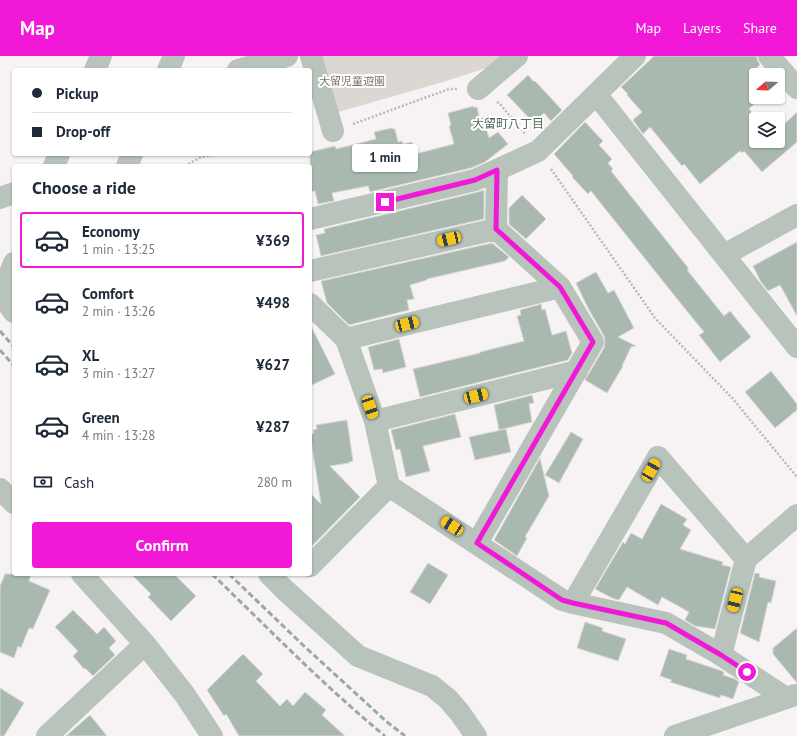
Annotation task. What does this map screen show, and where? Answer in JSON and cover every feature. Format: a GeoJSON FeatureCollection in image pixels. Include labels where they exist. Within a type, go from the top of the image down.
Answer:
{"type":"FeatureCollection","features":[{"type":"Feature","properties":{"kind":"street"},"geometry":{"type":"LineString","coordinates":[[96,68],[101,56]]}},
{"type":"Feature","properties":{"kind":"street"},"geometry":{"type":"LineString","coordinates":[[169,68],[174,56]]}},
{"type":"Feature","properties":{"kind":"street"},"geometry":{"type":"LineString","coordinates":[[245,68],[287,56]]}},
{"type":"Feature","properties":{"kind":"street"},"geometry":{"type":"LineString","coordinates":[[311,56],[333,131]]}},
{"type":"Feature","properties":{"kind":"street"},"geometry":{"type":"LineString","coordinates":[[478,89],[517,56]]}},
{"type":"Feature","properties":{"kind":"street"},"geometry":{"type":"LineString","coordinates":[[312,219],[475,180],[538,150],[635,56]]}},
{"type":"Feature","properties":{"kind":"street"},"geometry":{"type":"LineString","coordinates":[[769,56],[797,88]]}},
{"type":"Feature","properties":{"kind":"street"},"geometry":{"type":"LineString","coordinates":[[596,94],[797,347]]}},
{"type":"Feature","properties":{"kind":"street"},"geometry":{"type":"LineString","coordinates":[[477,543],[593,342],[560,287],[496,229],[497,170]]}},
{"type":"Feature","properties":{"kind":"street"},"geometry":{"type":"LineString","coordinates":[[0,198],[12,194]]}},
{"type":"Feature","properties":{"kind":"street"},"geometry":{"type":"LineString","coordinates":[[724,255],[797,215]]}},
{"type":"Feature","properties":{"kind":"street"},"geometry":{"type":"LineString","coordinates":[[312,271],[496,229]]}},
{"type":"Feature","properties":{"kind":"street"},"geometry":{"type":"LineString","coordinates":[[12,268],[1,295],[12,309]]}},
{"type":"Feature","properties":{"kind":"street"},"geometry":{"type":"LineString","coordinates":[[346,339],[560,287]]}},
{"type":"Feature","properties":{"kind":"street"},"geometry":{"type":"LineString","coordinates":[[312,306],[346,339],[374,421],[389,486],[562,600],[666,623],[791,696]]}},
{"type":"Feature","properties":{"kind":"street"},"geometry":{"type":"LineString","coordinates":[[374,421],[577,371]]}},
{"type":"Feature","properties":{"kind":"street"},"geometry":{"type":"LineString","coordinates":[[573,603],[658,457],[746,559]]}},
{"type":"Feature","properties":{"kind":"street"},"geometry":{"type":"LineString","coordinates":[[312,564],[389,486]]}},
{"type":"Feature","properties":{"kind":"street"},"geometry":{"type":"LineString","coordinates":[[0,489],[12,501]]}},
{"type":"Feature","properties":{"kind":"street"},"geometry":{"type":"LineString","coordinates":[[721,655],[746,559],[797,515]]}},
{"type":"Feature","properties":{"kind":"street"},"geometry":{"type":"LineString","coordinates":[[84,576],[145,644],[185,695],[212,736]]}},
{"type":"Feature","properties":{"kind":"street"},"geometry":{"type":"LineString","coordinates":[[271,576],[358,656],[432,686],[448,699],[476,736]]}},
{"type":"Feature","properties":{"kind":"street"},"geometry":{"type":"LineString","coordinates":[[286,591],[300,576]]}},
{"type":"Feature","properties":{"kind":"street"},"geometry":{"type":"LineString","coordinates":[[47,736],[145,644]]}},
{"type":"Feature","properties":{"kind":"street"},"geometry":{"type":"LineString","coordinates":[[675,736],[791,696]]}},
{"type":"Feature","properties":{"kind":"path"},"geometry":{"type":"LineString","coordinates":[[333,131],[449,89],[478,89],[500,104],[538,150],[655,318],[733,399],[797,477]]}},
{"type":"Feature","properties":{"kind":"path"},"geometry":{"type":"LineString","coordinates":[[189,164],[201,157],[207,156]]}},
{"type":"Feature","properties":{"kind":"green space","name":"大留児童遊園"},"geometry":{"type":"Polygon","coordinates":[[[320,56],[507,56],[496,65],[335,113],[320,56]]]}},
{"type":"Feature","properties":{"kind":"building"},"geometry":{"type":"Polygon","coordinates":[[[654,56],[757,56],[760,65],[756,68],[749,68],[749,104],[754,104],[749,109],[752,112],[749,112],[749,148],[785,148],[785,123],[797,112],[797,142],[762,172],[744,151],[742,153],[740,151],[700,184],[684,164],[682,166],[650,127],[643,134],[633,120],[642,112],[621,87],[654,56]]]}},
{"type":"Feature","properties":{"kind":"building"},"geometry":{"type":"Polygon","coordinates":[[[528,75],[562,110],[551,121],[544,113],[534,123],[507,95],[528,75]]]}},
{"type":"Feature","properties":{"kind":"building"},"geometry":{"type":"Polygon","coordinates":[[[474,106],[474,108],[477,107],[480,120],[483,117],[489,138],[498,132],[508,144],[485,162],[471,168],[370,192],[368,186],[332,193],[334,201],[318,204],[315,191],[312,192],[312,164],[310,164],[310,156],[312,156],[312,152],[335,146],[336,149],[376,139],[374,132],[392,128],[395,129],[398,142],[402,141],[403,144],[412,142],[415,154],[454,144],[449,126],[451,125],[448,113],[474,106]]]}},
{"type":"Feature","properties":{"kind":"building"},"geometry":{"type":"Polygon","coordinates":[[[585,122],[603,141],[599,145],[612,159],[608,163],[613,169],[611,171],[689,269],[687,270],[724,316],[730,311],[751,337],[720,362],[699,335],[704,332],[591,191],[588,194],[554,154],[585,122]]]}},
{"type":"Feature","properties":{"kind":"building"},"geometry":{"type":"Polygon","coordinates":[[[484,190],[484,219],[321,256],[316,235],[325,233],[324,229],[484,190]]]}},
{"type":"Feature","properties":{"kind":"building"},"geometry":{"type":"Polygon","coordinates":[[[522,195],[546,219],[526,239],[509,224],[509,208],[522,195]]]}},
{"type":"Feature","properties":{"kind":"building"},"geometry":{"type":"Polygon","coordinates":[[[797,242],[797,316],[780,285],[768,291],[761,282],[753,266],[797,242]]]}},
{"type":"Feature","properties":{"kind":"building"},"geometry":{"type":"Polygon","coordinates":[[[492,243],[509,257],[505,261],[427,279],[410,285],[414,299],[407,300],[409,310],[349,325],[327,303],[321,281],[492,243]]]}},
{"type":"Feature","properties":{"kind":"building"},"geometry":{"type":"Polygon","coordinates":[[[596,272],[608,293],[614,290],[634,328],[618,337],[636,346],[631,347],[623,366],[607,393],[585,380],[604,348],[605,342],[604,336],[576,283],[596,272]]]}},
{"type":"Feature","properties":{"kind":"building"},"geometry":{"type":"Polygon","coordinates":[[[541,304],[542,310],[545,309],[552,335],[566,331],[572,353],[568,360],[420,397],[413,369],[524,341],[517,316],[521,315],[520,310],[541,304]]]}},
{"type":"Feature","properties":{"kind":"building"},"geometry":{"type":"Polygon","coordinates":[[[312,328],[335,374],[312,385],[312,328]]]}},
{"type":"Feature","properties":{"kind":"building"},"geometry":{"type":"Polygon","coordinates":[[[399,339],[406,367],[383,373],[382,369],[374,370],[368,347],[399,339]]]}},
{"type":"Feature","properties":{"kind":"building"},"geometry":{"type":"Polygon","coordinates":[[[771,371],[797,404],[797,410],[775,428],[745,392],[771,371]]]}},
{"type":"Feature","properties":{"kind":"building"},"geometry":{"type":"Polygon","coordinates":[[[532,395],[534,403],[529,404],[532,422],[499,430],[494,405],[532,395]]]}},
{"type":"Feature","properties":{"kind":"building"},"geometry":{"type":"Polygon","coordinates":[[[455,414],[461,437],[423,446],[430,471],[406,477],[400,449],[396,450],[391,430],[455,414]]]}},
{"type":"Feature","properties":{"kind":"building"},"geometry":{"type":"Polygon","coordinates":[[[347,420],[353,461],[330,466],[360,497],[312,546],[312,495],[321,504],[312,447],[312,434],[314,433],[313,430],[317,429],[316,425],[347,420]]]}},
{"type":"Feature","properties":{"kind":"building"},"geometry":{"type":"Polygon","coordinates":[[[506,429],[511,452],[475,460],[469,437],[506,429]]]}},
{"type":"Feature","properties":{"kind":"building"},"geometry":{"type":"Polygon","coordinates":[[[571,432],[583,439],[559,483],[545,475],[571,432]]]}},
{"type":"Feature","properties":{"kind":"building"},"geometry":{"type":"Polygon","coordinates":[[[540,458],[549,496],[525,537],[527,538],[517,556],[494,540],[540,458]]]}},
{"type":"Feature","properties":{"kind":"building"},"geometry":{"type":"Polygon","coordinates":[[[661,504],[687,519],[683,525],[691,530],[680,549],[723,562],[722,565],[731,567],[715,629],[695,626],[685,620],[689,612],[662,597],[658,605],[627,587],[619,600],[595,589],[623,542],[625,544],[631,533],[642,539],[661,504]]]}},
{"type":"Feature","properties":{"kind":"building"},"geometry":{"type":"Polygon","coordinates":[[[428,563],[448,575],[430,604],[410,592],[428,563]]]}},
{"type":"Feature","properties":{"kind":"building"},"geometry":{"type":"Polygon","coordinates":[[[755,573],[760,574],[759,577],[776,581],[771,603],[768,602],[759,642],[740,633],[755,573]]]}},
{"type":"Feature","properties":{"kind":"building"},"geometry":{"type":"Polygon","coordinates":[[[5,574],[12,574],[12,576],[30,576],[29,581],[50,590],[33,629],[29,628],[21,648],[18,646],[14,658],[0,652],[0,586],[5,574]]]}},
{"type":"Feature","properties":{"kind":"building"},"geometry":{"type":"Polygon","coordinates":[[[133,576],[176,576],[196,596],[171,621],[148,597],[151,594],[133,576]]]}},
{"type":"Feature","properties":{"kind":"building"},"geometry":{"type":"Polygon","coordinates":[[[73,610],[97,634],[104,627],[116,641],[109,648],[115,655],[93,676],[85,668],[84,669],[73,656],[78,651],[55,627],[73,610]]]}},
{"type":"Feature","properties":{"kind":"building"},"geometry":{"type":"Polygon","coordinates":[[[585,622],[603,628],[602,631],[626,639],[618,661],[577,648],[585,622]]]}},
{"type":"Feature","properties":{"kind":"building"},"geometry":{"type":"Polygon","coordinates":[[[797,628],[797,683],[773,654],[773,648],[797,628]]]}},
{"type":"Feature","properties":{"kind":"building"},"geometry":{"type":"Polygon","coordinates":[[[669,649],[687,655],[686,659],[722,671],[724,672],[723,675],[739,682],[733,699],[721,695],[720,698],[670,682],[672,680],[660,676],[669,649]]]}},
{"type":"Feature","properties":{"kind":"building"},"geometry":{"type":"Polygon","coordinates":[[[243,654],[263,674],[256,681],[280,706],[287,699],[293,706],[305,692],[326,710],[322,715],[345,736],[239,736],[226,714],[224,716],[207,690],[243,654]]]}},
{"type":"Feature","properties":{"kind":"building"},"geometry":{"type":"Polygon","coordinates":[[[0,688],[24,703],[4,736],[0,736],[0,688]]]}},
{"type":"Feature","properties":{"kind":"building"},"geometry":{"type":"Polygon","coordinates":[[[90,715],[107,736],[66,736],[90,715]]]}},
{"type":"Feature","properties":{"kind":"railway"},"geometry":{"type":"LineString","coordinates":[[0,331],[12,345]]}},
{"type":"Feature","properties":{"kind":"railway"},"geometry":{"type":"LineString","coordinates":[[0,350],[12,364]]}},
{"type":"Feature","properties":{"kind":"railway"},"geometry":{"type":"LineString","coordinates":[[214,576],[318,677],[385,736]]}},
{"type":"Feature","properties":{"kind":"railway"},"geometry":{"type":"LineString","coordinates":[[231,576],[305,647],[387,722],[405,736]]}},
{"type":"Feature","properties":{"kind":"district","name":"大留町八丁目"},"geometry":{"type":"Point","coordinates":[508,123]}},
{"type":"Feature","properties":{"kind":"route"},"geometry":{"type":"LineString","coordinates":[[385,202],[475,180],[497,170],[496,229],[560,287],[593,342],[477,543],[562,600],[666,623],[747,672]]}}]}
